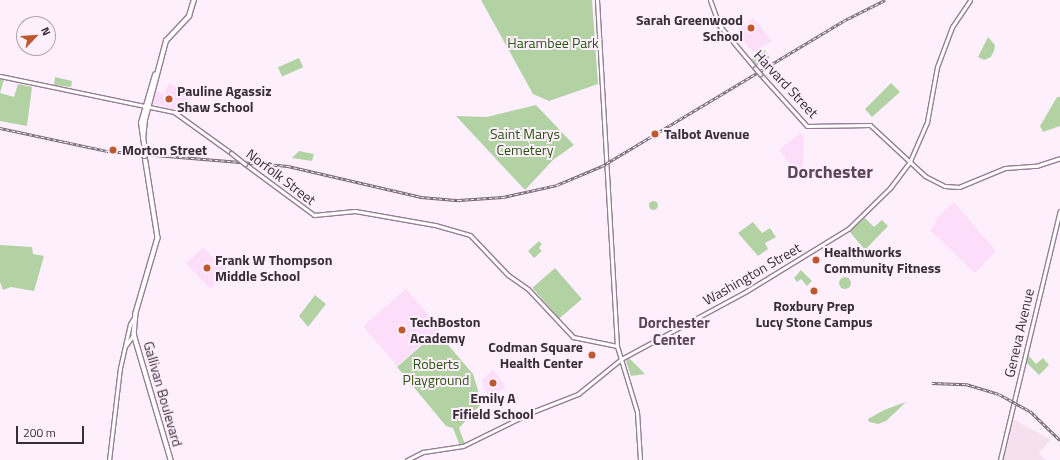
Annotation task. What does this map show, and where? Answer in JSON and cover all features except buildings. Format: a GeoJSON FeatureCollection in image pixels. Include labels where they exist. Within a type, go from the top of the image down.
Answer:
{"type":"FeatureCollection","features":[{"type":"Feature","properties":{"kind":"highway"},"geometry":{"type":"LineString","coordinates":[[134,334],[135,316],[158,236],[143,139],[147,106],[168,38],[190,16],[194,0]]}},
{"type":"Feature","properties":{"kind":"highway","name":"Gallivan Boulevard"},"geometry":{"type":"LineString","coordinates":[[134,334],[171,460]]}},
{"type":"Feature","properties":{"kind":"main road"},"geometry":{"type":"LineString","coordinates":[[597,0],[617,346],[637,412],[640,460]]}},
{"type":"Feature","properties":{"kind":"main road","name":"Harvard Street"},"geometry":{"type":"LineString","coordinates":[[710,0],[719,25],[760,74],[807,126],[870,125],[934,182],[950,188],[965,185],[1005,168],[1036,166],[1060,158]]}},
{"type":"Feature","properties":{"kind":"main road","name":"Washington Street"},"geometry":{"type":"LineString","coordinates":[[407,460],[424,452],[463,446],[532,412],[570,398],[621,359],[745,292],[842,234],[890,188],[910,161],[927,122],[937,67],[952,27],[970,0]]}},
{"type":"Feature","properties":{"kind":"main road","name":"Norfolk Street"},"geometry":{"type":"LineString","coordinates":[[0,76],[147,106],[180,115],[306,212],[314,215],[355,211],[435,225],[467,234],[481,244],[508,275],[528,288],[573,337],[617,346]]}},
{"type":"Feature","properties":{"kind":"main road","name":"Geneva Avenue"},"geometry":{"type":"LineString","coordinates":[[1000,460],[1060,211]]}},
{"type":"Feature","properties":{"kind":"main road"},"geometry":{"type":"LineString","coordinates":[[109,460],[118,377],[130,324],[135,316]]}},
{"type":"Feature","properties":{"kind":"main road"},"geometry":{"type":"LineString","coordinates":[[126,346],[134,334]]}},
{"type":"Feature","properties":{"kind":"shaded area","name":"Sarah Greenwood School"},"geometry":{"type":"Polygon","coordinates":[[[753,18],[772,41],[753,52],[743,41],[738,44],[732,36],[753,18]]]}},
{"type":"Feature","properties":{"kind":"shaded area","name":"Pauline Agassiz Shaw School"},"geometry":{"type":"Polygon","coordinates":[[[169,83],[191,95],[174,109],[153,104],[156,91],[164,94],[169,83]]]}},
{"type":"Feature","properties":{"kind":"shaded area"},"geometry":{"type":"Polygon","coordinates":[[[800,133],[804,135],[803,172],[799,175],[779,150],[800,133]]]}},
{"type":"Feature","properties":{"kind":"shaded area"},"geometry":{"type":"Polygon","coordinates":[[[954,202],[996,251],[975,273],[930,230],[936,223],[934,221],[954,202]]]}},
{"type":"Feature","properties":{"kind":"shaded area","name":"Frank W Thompson Middle School"},"geometry":{"type":"Polygon","coordinates":[[[203,247],[227,272],[210,289],[186,264],[203,247]]]}},
{"type":"Feature","properties":{"kind":"shaded area","name":"TechBoston Academy"},"geometry":{"type":"Polygon","coordinates":[[[406,289],[440,328],[397,366],[363,326],[406,289]]]}},
{"type":"Feature","properties":{"kind":"shaded area","name":"Emily A Fifield School"},"geometry":{"type":"Polygon","coordinates":[[[493,370],[506,387],[488,400],[482,380],[493,370]]]}},
{"type":"Feature","properties":{"kind":"shaded area"},"geometry":{"type":"Polygon","coordinates":[[[1013,419],[1051,440],[1039,453],[1046,460],[1002,460],[1013,419]]]}},
{"type":"Feature","properties":{"kind":"green space","name":"Harambee Park"},"geometry":{"type":"Polygon","coordinates":[[[481,0],[592,0],[598,84],[549,101],[533,94],[481,0]]]}},
{"type":"Feature","properties":{"kind":"green space"},"geometry":{"type":"Polygon","coordinates":[[[988,37],[995,45],[994,51],[991,57],[984,60],[978,57],[988,37]]]}},
{"type":"Feature","properties":{"kind":"green space"},"geometry":{"type":"Polygon","coordinates":[[[765,50],[770,58],[756,66],[751,58],[765,50]]]}},
{"type":"Feature","properties":{"kind":"green space"},"geometry":{"type":"Polygon","coordinates":[[[299,58],[303,67],[282,76],[278,67],[299,58]]]}},
{"type":"Feature","properties":{"kind":"green space"},"geometry":{"type":"Polygon","coordinates":[[[55,77],[72,81],[71,87],[54,85],[55,77]]]}},
{"type":"Feature","properties":{"kind":"green space"},"geometry":{"type":"Polygon","coordinates":[[[0,79],[4,80],[0,93],[0,79]]]}},
{"type":"Feature","properties":{"kind":"green space"},"geometry":{"type":"Polygon","coordinates":[[[891,83],[900,92],[872,117],[865,109],[891,83]]]}},
{"type":"Feature","properties":{"kind":"green space"},"geometry":{"type":"Polygon","coordinates":[[[18,84],[32,87],[27,126],[0,121],[0,93],[14,97],[18,84]]]}},
{"type":"Feature","properties":{"kind":"green space"},"geometry":{"type":"Polygon","coordinates":[[[1057,97],[1060,97],[1060,126],[1043,132],[1040,126],[1057,97]]]}},
{"type":"Feature","properties":{"kind":"green space","name":"Saint Marys Cemetery"},"geometry":{"type":"Polygon","coordinates":[[[536,105],[574,145],[553,160],[525,190],[456,116],[487,117],[536,105]]]}},
{"type":"Feature","properties":{"kind":"green space"},"geometry":{"type":"Polygon","coordinates":[[[299,151],[314,154],[312,161],[292,158],[299,151]]]}},
{"type":"Feature","properties":{"kind":"green space"},"geometry":{"type":"Polygon","coordinates":[[[653,200],[658,205],[653,210],[648,205],[653,200]]]}},
{"type":"Feature","properties":{"kind":"green space"},"geometry":{"type":"Polygon","coordinates":[[[865,218],[874,227],[882,220],[888,226],[865,250],[849,231],[865,218]]]}},
{"type":"Feature","properties":{"kind":"green space"},"geometry":{"type":"Polygon","coordinates":[[[753,222],[762,233],[770,228],[776,237],[765,243],[768,249],[758,256],[738,233],[753,222]]]}},
{"type":"Feature","properties":{"kind":"green space"},"geometry":{"type":"Polygon","coordinates":[[[539,241],[542,244],[539,248],[542,251],[534,258],[528,251],[539,241]]]}},
{"type":"Feature","properties":{"kind":"green space"},"geometry":{"type":"Polygon","coordinates":[[[0,245],[32,247],[33,254],[44,256],[34,291],[11,287],[3,290],[0,282],[0,245]]]}},
{"type":"Feature","properties":{"kind":"green space"},"geometry":{"type":"Polygon","coordinates":[[[555,268],[582,299],[559,319],[532,288],[555,268]]]}},
{"type":"Feature","properties":{"kind":"green space"},"geometry":{"type":"Polygon","coordinates":[[[801,270],[812,281],[807,286],[801,279],[797,282],[794,278],[801,270]]]}},
{"type":"Feature","properties":{"kind":"green space"},"geometry":{"type":"Polygon","coordinates":[[[843,277],[847,277],[851,283],[847,289],[843,289],[839,285],[839,281],[843,277]]]}},
{"type":"Feature","properties":{"kind":"green space"},"geometry":{"type":"Polygon","coordinates":[[[315,295],[326,304],[308,327],[299,316],[315,295]]]}},
{"type":"Feature","properties":{"kind":"green space","name":"Roberts Playground"},"geometry":{"type":"Polygon","coordinates":[[[437,332],[473,374],[482,403],[459,428],[465,444],[460,446],[453,428],[446,426],[397,367],[437,332]]]}},
{"type":"Feature","properties":{"kind":"green space"},"geometry":{"type":"Polygon","coordinates":[[[1028,355],[1036,364],[1043,358],[1049,365],[1039,375],[1026,362],[1028,355]]]}},
{"type":"Feature","properties":{"kind":"green space"},"geometry":{"type":"Polygon","coordinates":[[[629,358],[645,374],[631,376],[626,361],[629,358]]]}},
{"type":"Feature","properties":{"kind":"green space"},"geometry":{"type":"Polygon","coordinates":[[[906,402],[886,421],[878,424],[869,422],[868,419],[884,410],[906,402]]]}},
{"type":"Feature","properties":{"kind":"railway"},"geometry":{"type":"LineString","coordinates":[[0,128],[107,151],[288,166],[421,197],[459,200],[503,197],[557,185],[602,166],[843,21],[885,0]]}},
{"type":"Feature","properties":{"kind":"railway"},"geometry":{"type":"LineString","coordinates":[[932,383],[966,384],[999,394],[1030,411],[1060,440]]}},
{"type":"Feature","properties":{"kind":"place","name":"Sarah Greenwood School"},"geometry":{"type":"Point","coordinates":[751,28]}},
{"type":"Feature","properties":{"kind":"place","name":"Pauline Agassiz Shaw School"},"geometry":{"type":"Point","coordinates":[169,99]}},
{"type":"Feature","properties":{"kind":"place","name":"Talbot Avenue"},"geometry":{"type":"Point","coordinates":[655,134]}},
{"type":"Feature","properties":{"kind":"place","name":"Morton Street"},"geometry":{"type":"Point","coordinates":[113,150]}},
{"type":"Feature","properties":{"kind":"place","name":"Healthworks Community Fitness"},"geometry":{"type":"Point","coordinates":[816,260]}},
{"type":"Feature","properties":{"kind":"place","name":"Frank W Thompson Middle School"},"geometry":{"type":"Point","coordinates":[207,268]}},
{"type":"Feature","properties":{"kind":"place","name":"Roxbury Prep Lucy Stone Campus"},"geometry":{"type":"Point","coordinates":[814,291]}},
{"type":"Feature","properties":{"kind":"place","name":"TechBoston Academy"},"geometry":{"type":"Point","coordinates":[402,330]}},
{"type":"Feature","properties":{"kind":"place","name":"Codman Square Health Center"},"geometry":{"type":"Point","coordinates":[592,355]}},
{"type":"Feature","properties":{"kind":"place","name":"Emily A Fifield School"},"geometry":{"type":"Point","coordinates":[493,383]}},
{"type":"Feature","properties":{"kind":"district","name":"Dorchester"},"geometry":{"type":"Point","coordinates":[830,172]}},
{"type":"Feature","properties":{"kind":"district","name":"Dorchester Center"},"geometry":{"type":"Point","coordinates":[674,330]}}]}
